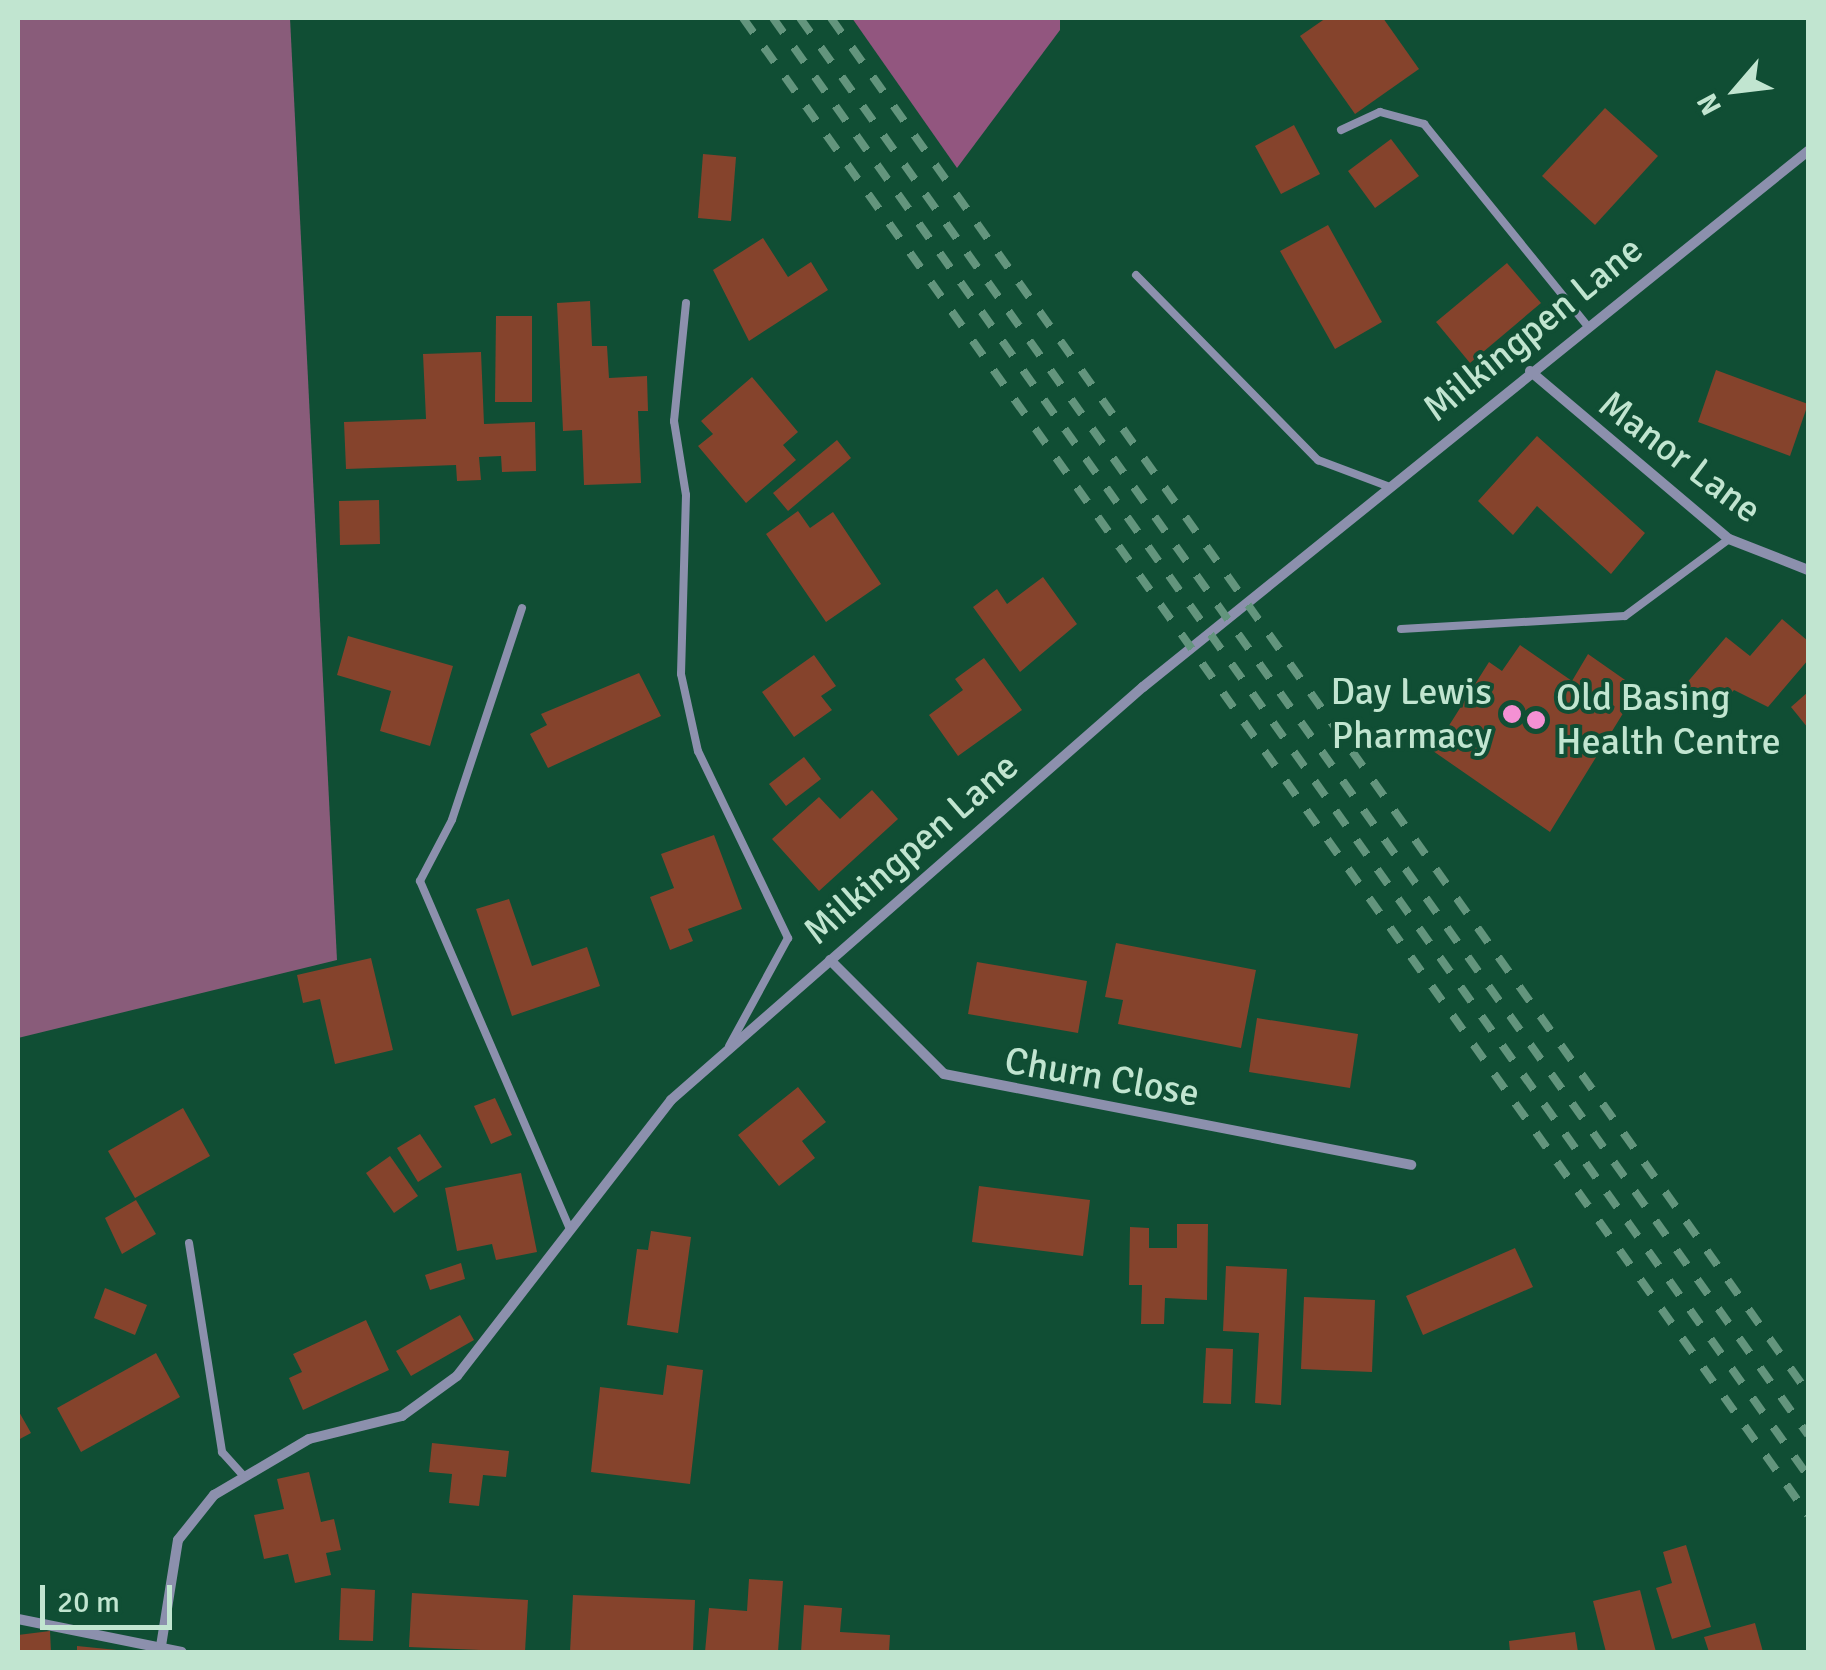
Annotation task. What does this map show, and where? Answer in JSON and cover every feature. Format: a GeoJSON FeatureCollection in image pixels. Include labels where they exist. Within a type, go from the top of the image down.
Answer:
{"type":"FeatureCollection","features":[{"type":"Feature","properties":{"kind":"street","name":"Milkingpen Lane"},"geometry":{"type":"LineString","coordinates":[[161,1646],[178,1540],[242,1474],[309,1439],[402,1416],[457,1376],[671,1100],[1387,486],[1585,324],[1808,152]]}},
{"type":"Feature","properties":{"kind":"street","name":"Manor Lane"},"geometry":{"type":"LineString","coordinates":[[1530,371],[1729,539],[1808,570]]}},
{"type":"Feature","properties":{"kind":"street","name":"Churn Close"},"geometry":{"type":"LineString","coordinates":[[830,960],[944,1074],[1411,1165]]}},
{"type":"Feature","properties":{"kind":"street"},"geometry":{"type":"LineString","coordinates":[[18,1619],[182,1652]]}},
{"type":"Feature","properties":{"kind":"lane"},"geometry":{"type":"LineString","coordinates":[[1342,130],[1380,112],[1424,124],[1585,324]]}},
{"type":"Feature","properties":{"kind":"lane"},"geometry":{"type":"LineString","coordinates":[[1136,276],[1318,460],[1387,486]]}},
{"type":"Feature","properties":{"kind":"lane"},"geometry":{"type":"LineString","coordinates":[[686,303],[674,421],[686,495],[681,674],[698,751],[788,938],[727,1050]]}},
{"type":"Feature","properties":{"kind":"lane"},"geometry":{"type":"LineString","coordinates":[[1402,629],[1625,616],[1729,539]]}},
{"type":"Feature","properties":{"kind":"lane"},"geometry":{"type":"LineString","coordinates":[[522,608],[452,820],[420,881],[570,1230]]}},
{"type":"Feature","properties":{"kind":"lane"},"geometry":{"type":"LineString","coordinates":[[189,1243],[222,1452],[242,1474]]}},
{"type":"Feature","properties":{"kind":"shaded area"},"geometry":{"type":"Polygon","coordinates":[[[18,18],[290,18],[337,960],[18,1038],[18,18]]]}},
{"type":"Feature","properties":{"kind":"shaded area"},"geometry":{"type":"Polygon","coordinates":[[[852,18],[1060,18],[1060,30],[957,168],[852,18]]]}},
{"type":"Feature","properties":{"kind":"building"},"geometry":{"type":"Polygon","coordinates":[[[1326,18],[1383,18],[1419,69],[1355,114],[1300,36],[1326,18]]]}},
{"type":"Feature","properties":{"kind":"building"},"geometry":{"type":"Polygon","coordinates":[[[1605,108],[1658,156],[1595,225],[1542,176],[1605,108]]]}},
{"type":"Feature","properties":{"kind":"building"},"geometry":{"type":"Polygon","coordinates":[[[1294,125],[1320,174],[1281,194],[1255,146],[1294,125]]]}},
{"type":"Feature","properties":{"kind":"building"},"geometry":{"type":"Polygon","coordinates":[[[1391,139],[1419,176],[1375,208],[1348,171],[1391,139]]]}},
{"type":"Feature","properties":{"kind":"building"},"geometry":{"type":"Polygon","coordinates":[[[703,154],[736,157],[731,221],[698,218],[703,154]]]}},
{"type":"Feature","properties":{"kind":"building"},"geometry":{"type":"Polygon","coordinates":[[[1328,225],[1382,322],[1335,349],[1280,251],[1328,225]]]}},
{"type":"Feature","properties":{"kind":"building"},"geometry":{"type":"Polygon","coordinates":[[[763,238],[788,277],[811,262],[828,290],[749,341],[713,270],[763,238]]]}},
{"type":"Feature","properties":{"kind":"building"},"geometry":{"type":"Polygon","coordinates":[[[1507,263],[1541,303],[1470,363],[1436,322],[1507,263]]]}},
{"type":"Feature","properties":{"kind":"building"},"geometry":{"type":"Polygon","coordinates":[[[590,301],[592,346],[607,346],[609,378],[647,376],[648,411],[638,411],[641,483],[584,485],[582,430],[563,431],[557,303],[590,301]]]}},
{"type":"Feature","properties":{"kind":"building"},"geometry":{"type":"Polygon","coordinates":[[[496,316],[532,316],[532,402],[495,402],[496,316]]]}},
{"type":"Feature","properties":{"kind":"building"},"geometry":{"type":"Polygon","coordinates":[[[481,352],[484,424],[535,422],[536,471],[502,472],[501,456],[479,457],[481,480],[457,481],[456,465],[346,469],[344,422],[426,419],[423,354],[481,352]]]}},
{"type":"Feature","properties":{"kind":"building"},"geometry":{"type":"Polygon","coordinates":[[[1716,370],[1808,404],[1790,456],[1698,422],[1716,370]]]}},
{"type":"Feature","properties":{"kind":"building"},"geometry":{"type":"Polygon","coordinates":[[[752,377],[798,432],[783,445],[796,460],[746,503],[698,446],[713,434],[701,421],[752,377]]]}},
{"type":"Feature","properties":{"kind":"building"},"geometry":{"type":"Polygon","coordinates":[[[1537,436],[1645,533],[1611,574],[1537,506],[1513,535],[1478,501],[1537,436]]]}},
{"type":"Feature","properties":{"kind":"building"},"geometry":{"type":"Polygon","coordinates":[[[837,440],[851,458],[788,511],[773,493],[837,440]]]}},
{"type":"Feature","properties":{"kind":"building"},"geometry":{"type":"Polygon","coordinates":[[[379,500],[380,544],[340,545],[339,501],[379,500]]]}},
{"type":"Feature","properties":{"kind":"building"},"geometry":{"type":"Polygon","coordinates":[[[798,511],[810,528],[833,512],[881,584],[826,622],[766,534],[798,511]]]}},
{"type":"Feature","properties":{"kind":"building"},"geometry":{"type":"Polygon","coordinates":[[[1043,577],[1077,624],[1020,672],[973,607],[997,589],[1007,604],[1043,577]]]}},
{"type":"Feature","properties":{"kind":"building"},"geometry":{"type":"Polygon","coordinates":[[[1782,619],[1808,641],[1808,660],[1768,707],[1734,690],[1716,712],[1685,685],[1726,637],[1750,656],[1782,619]]]}},
{"type":"Feature","properties":{"kind":"building"},"geometry":{"type":"Polygon","coordinates":[[[348,636],[453,666],[430,746],[380,731],[391,691],[337,675],[348,636]]]}},
{"type":"Feature","properties":{"kind":"building","name":"Old Basing Health Centre"},"geometry":{"type":"Polygon","coordinates":[[[1520,645],[1572,681],[1588,654],[1638,689],[1550,832],[1433,751],[1489,662],[1502,671],[1520,645]]]}},
{"type":"Feature","properties":{"kind":"building"},"geometry":{"type":"Polygon","coordinates":[[[814,655],[836,686],[821,696],[832,710],[794,737],[762,692],[814,655]]]}},
{"type":"Feature","properties":{"kind":"building"},"geometry":{"type":"Polygon","coordinates":[[[984,658],[1022,710],[958,756],[929,715],[963,690],[955,679],[984,658]]]}},
{"type":"Feature","properties":{"kind":"building"},"geometry":{"type":"Polygon","coordinates":[[[639,673],[661,716],[548,768],[530,734],[547,725],[541,714],[639,673]]]}},
{"type":"Feature","properties":{"kind":"building"},"geometry":{"type":"Polygon","coordinates":[[[1808,692],[1808,728],[1791,707],[1808,692]]]}},
{"type":"Feature","properties":{"kind":"building"},"geometry":{"type":"Polygon","coordinates":[[[804,757],[821,779],[786,806],[769,784],[804,757]]]}},
{"type":"Feature","properties":{"kind":"building"},"geometry":{"type":"Polygon","coordinates":[[[872,790],[898,819],[819,891],[772,839],[819,797],[840,819],[872,790]]]}},
{"type":"Feature","properties":{"kind":"building"},"geometry":{"type":"Polygon","coordinates":[[[714,835],[742,909],[688,929],[693,941],[670,950],[650,897],[674,888],[661,854],[714,835]]]}},
{"type":"Feature","properties":{"kind":"building"},"geometry":{"type":"Polygon","coordinates":[[[509,899],[532,966],[587,947],[600,986],[512,1016],[476,909],[509,899]]]}},
{"type":"Feature","properties":{"kind":"building"},"geometry":{"type":"Polygon","coordinates":[[[1116,943],[1256,970],[1241,1048],[1118,1024],[1123,1000],[1105,997],[1116,943]]]}},
{"type":"Feature","properties":{"kind":"building"},"geometry":{"type":"Polygon","coordinates":[[[371,958],[393,1050],[335,1064],[320,999],[303,1003],[297,975],[371,958]]]}},
{"type":"Feature","properties":{"kind":"building"},"geometry":{"type":"Polygon","coordinates":[[[977,962],[1087,981],[1078,1033],[968,1014],[977,962]]]}},
{"type":"Feature","properties":{"kind":"building"},"geometry":{"type":"Polygon","coordinates":[[[1257,1018],[1358,1034],[1350,1088],[1249,1072],[1257,1018]]]}},
{"type":"Feature","properties":{"kind":"building"},"geometry":{"type":"Polygon","coordinates":[[[798,1087],[826,1122],[802,1141],[815,1158],[779,1186],[738,1135],[798,1087]]]}},
{"type":"Feature","properties":{"kind":"building"},"geometry":{"type":"Polygon","coordinates":[[[495,1098],[512,1135],[491,1144],[474,1106],[495,1098]]]}},
{"type":"Feature","properties":{"kind":"building"},"geometry":{"type":"Polygon","coordinates":[[[183,1108],[210,1156],[135,1198],[108,1151],[183,1108]]]}},
{"type":"Feature","properties":{"kind":"building"},"geometry":{"type":"Polygon","coordinates":[[[420,1134],[442,1167],[418,1182],[397,1148],[420,1134]]]}},
{"type":"Feature","properties":{"kind":"building"},"geometry":{"type":"Polygon","coordinates":[[[390,1156],[418,1196],[394,1213],[366,1173],[390,1156]]]}},
{"type":"Feature","properties":{"kind":"building"},"geometry":{"type":"Polygon","coordinates":[[[521,1173],[537,1252],[496,1260],[492,1244],[457,1251],[445,1188],[521,1173]]]}},
{"type":"Feature","properties":{"kind":"building"},"geometry":{"type":"Polygon","coordinates":[[[979,1186],[1090,1200],[1083,1256],[972,1242],[979,1186]]]}},
{"type":"Feature","properties":{"kind":"building"},"geometry":{"type":"Polygon","coordinates":[[[136,1200],[156,1234],[122,1254],[105,1218],[136,1200]]]}},
{"type":"Feature","properties":{"kind":"building"},"geometry":{"type":"Polygon","coordinates":[[[1177,1224],[1208,1224],[1207,1300],[1165,1298],[1164,1324],[1141,1324],[1142,1285],[1129,1285],[1130,1227],[1149,1228],[1149,1248],[1177,1248],[1177,1224]]]}},
{"type":"Feature","properties":{"kind":"building"},"geometry":{"type":"Polygon","coordinates":[[[651,1231],[691,1237],[678,1333],[627,1325],[637,1249],[648,1250],[651,1231]]]}},
{"type":"Feature","properties":{"kind":"building"},"geometry":{"type":"Polygon","coordinates":[[[1515,1248],[1533,1287],[1423,1335],[1406,1296],[1515,1248]]]}},
{"type":"Feature","properties":{"kind":"building"},"geometry":{"type":"Polygon","coordinates":[[[461,1263],[465,1279],[430,1290],[425,1275],[461,1263]]]}},
{"type":"Feature","properties":{"kind":"building"},"geometry":{"type":"Polygon","coordinates":[[[1226,1266],[1287,1269],[1281,1405],[1255,1403],[1259,1333],[1223,1331],[1226,1266]]]}},
{"type":"Feature","properties":{"kind":"building"},"geometry":{"type":"Polygon","coordinates":[[[105,1288],[147,1305],[135,1335],[94,1318],[105,1288]]]}},
{"type":"Feature","properties":{"kind":"building"},"geometry":{"type":"Polygon","coordinates":[[[1304,1297],[1375,1300],[1372,1372],[1301,1369],[1304,1297]]]}},
{"type":"Feature","properties":{"kind":"building"},"geometry":{"type":"Polygon","coordinates":[[[460,1315],[474,1340],[411,1376],[396,1351],[460,1315]]]}},
{"type":"Feature","properties":{"kind":"building"},"geometry":{"type":"Polygon","coordinates":[[[366,1320],[389,1370],[303,1410],[289,1378],[302,1372],[293,1354],[366,1320]]]}},
{"type":"Feature","properties":{"kind":"building"},"geometry":{"type":"Polygon","coordinates":[[[1206,1348],[1233,1349],[1231,1404],[1203,1403],[1206,1348]]]}},
{"type":"Feature","properties":{"kind":"building"},"geometry":{"type":"Polygon","coordinates":[[[156,1353],[180,1397],[81,1452],[57,1408],[156,1353]]]}},
{"type":"Feature","properties":{"kind":"building"},"geometry":{"type":"Polygon","coordinates":[[[667,1365],[703,1370],[690,1484],[591,1472],[600,1387],[663,1395],[667,1365]]]}},
{"type":"Feature","properties":{"kind":"building"},"geometry":{"type":"Polygon","coordinates":[[[18,1410],[31,1433],[18,1440],[18,1410]]]}},
{"type":"Feature","properties":{"kind":"building"},"geometry":{"type":"Polygon","coordinates":[[[432,1443],[509,1451],[506,1477],[483,1475],[479,1506],[449,1503],[452,1474],[429,1472],[432,1443]]]}},
{"type":"Feature","properties":{"kind":"building"},"geometry":{"type":"Polygon","coordinates":[[[309,1472],[321,1522],[334,1519],[341,1550],[326,1553],[331,1575],[295,1583],[288,1554],[264,1559],[254,1515],[284,1509],[277,1479],[309,1472]]]}},
{"type":"Feature","properties":{"kind":"building"},"geometry":{"type":"Polygon","coordinates":[[[1686,1545],[1711,1627],[1672,1639],[1656,1588],[1672,1583],[1663,1552],[1686,1545]]]}},
{"type":"Feature","properties":{"kind":"building"},"geometry":{"type":"Polygon","coordinates":[[[749,1579],[783,1581],[778,1652],[705,1652],[709,1608],[747,1611],[749,1579]]]}},
{"type":"Feature","properties":{"kind":"building"},"geometry":{"type":"Polygon","coordinates":[[[341,1588],[375,1590],[373,1641],[339,1640],[341,1588]]]}},
{"type":"Feature","properties":{"kind":"building"},"geometry":{"type":"Polygon","coordinates":[[[1640,1590],[1656,1652],[1606,1652],[1593,1601],[1640,1590]]]}},
{"type":"Feature","properties":{"kind":"building"},"geometry":{"type":"Polygon","coordinates":[[[412,1593],[528,1600],[525,1652],[409,1647],[412,1593]]]}},
{"type":"Feature","properties":{"kind":"building"},"geometry":{"type":"Polygon","coordinates":[[[573,1595],[695,1600],[693,1652],[570,1652],[573,1595]]]}},
{"type":"Feature","properties":{"kind":"building"},"geometry":{"type":"Polygon","coordinates":[[[804,1605],[842,1608],[840,1632],[890,1635],[889,1652],[801,1652],[804,1605]]]}},
{"type":"Feature","properties":{"kind":"building"},"geometry":{"type":"Polygon","coordinates":[[[1755,1623],[1763,1652],[1709,1652],[1704,1637],[1755,1623]]]}},
{"type":"Feature","properties":{"kind":"building"},"geometry":{"type":"Polygon","coordinates":[[[50,1631],[51,1652],[18,1652],[18,1635],[50,1631]]]}},
{"type":"Feature","properties":{"kind":"building"},"geometry":{"type":"Polygon","coordinates":[[[1575,1632],[1578,1652],[1510,1652],[1509,1641],[1575,1632]]]}},
{"type":"Feature","properties":{"kind":"building"},"geometry":{"type":"Polygon","coordinates":[[[77,1646],[117,1650],[117,1652],[77,1652],[77,1646]]]}},
{"type":"Feature","properties":{"kind":"railway"},"geometry":{"type":"LineString","coordinates":[[743,18],[1808,1515]]}},
{"type":"Feature","properties":{"kind":"railway"},"geometry":{"type":"LineString","coordinates":[[773,18],[1808,1476]]}},
{"type":"Feature","properties":{"kind":"railway"},"geometry":{"type":"LineString","coordinates":[[800,18],[1808,1435]]}},
{"type":"Feature","properties":{"kind":"railway"},"geometry":{"type":"LineString","coordinates":[[831,18],[1808,1393]]}},
{"type":"Feature","properties":{"kind":"place","name":"Day Lewis Pharmacy"},"geometry":{"type":"Point","coordinates":[1512,714]}},
{"type":"Feature","properties":{"kind":"place","name":"Old Basing Health Centre"},"geometry":{"type":"Point","coordinates":[1536,720]}}]}
